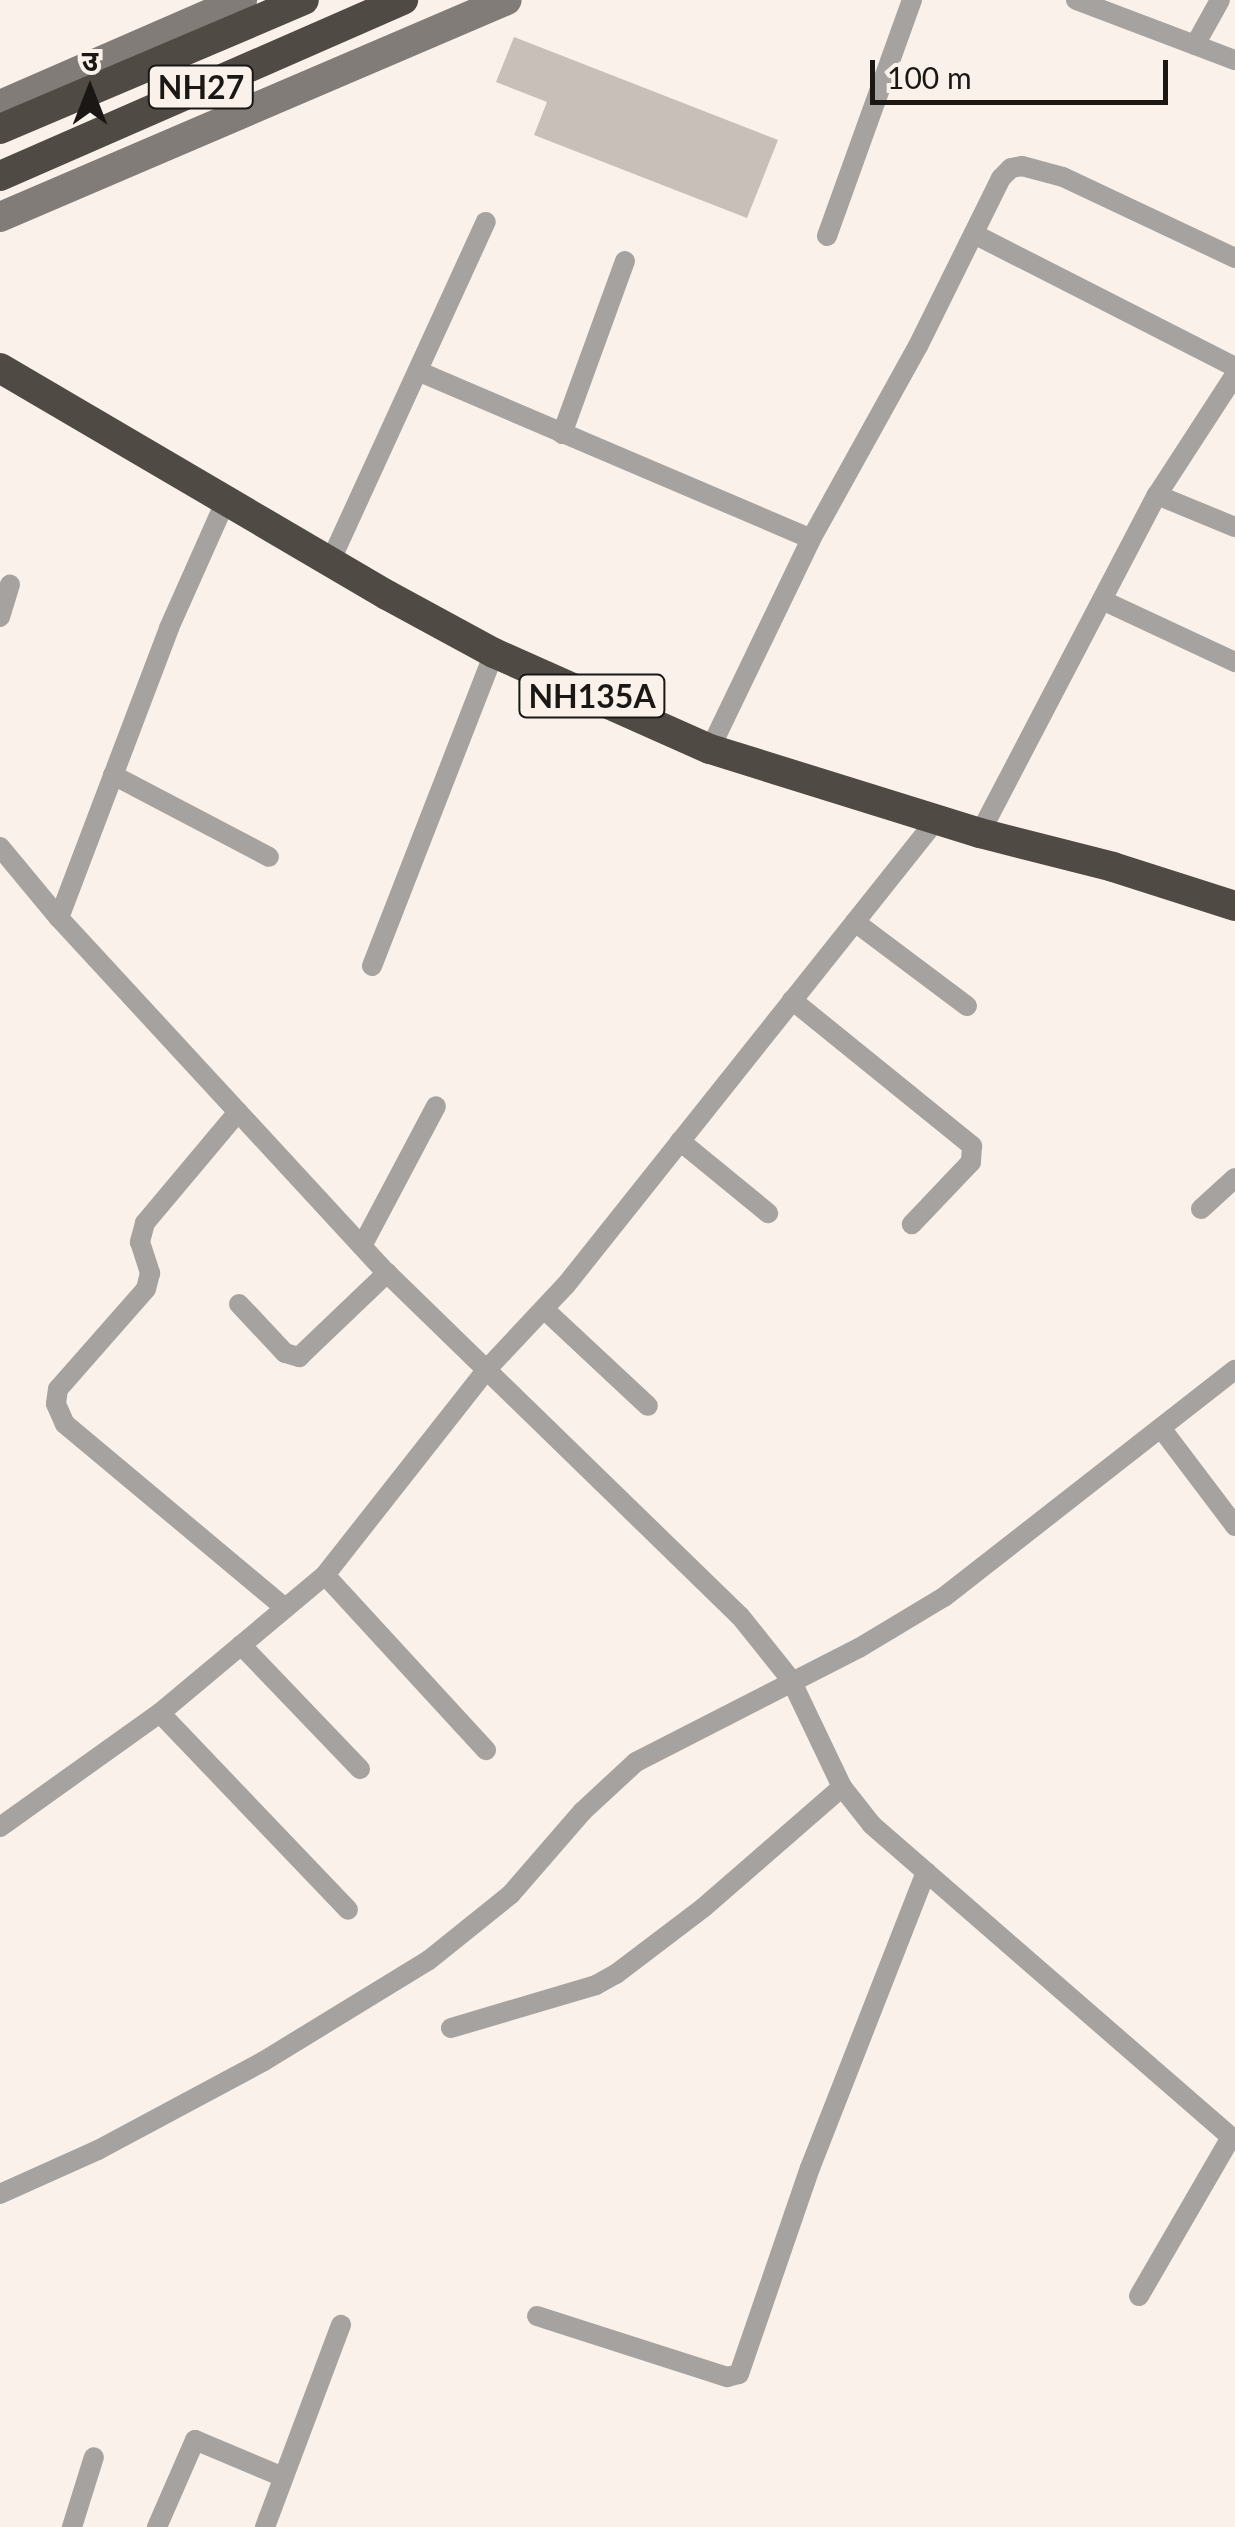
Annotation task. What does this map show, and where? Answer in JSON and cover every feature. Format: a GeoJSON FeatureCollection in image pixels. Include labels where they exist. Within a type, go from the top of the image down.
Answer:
{"type":"FeatureCollection","features":[{"type":"Feature","properties":{"kind":"highway","name":"NH27"},"geometry":{"type":"LineString","coordinates":[[0,130],[304,0]]}},
{"type":"Feature","properties":{"kind":"highway","name":"NH27"},"geometry":{"type":"LineString","coordinates":[[0,176],[402,0]]}},
{"type":"Feature","properties":{"kind":"highway","name":"NH135A"},"geometry":{"type":"LineString","coordinates":[[0,368],[225,502],[494,652],[710,749],[980,833],[1112,867],[1235,906]]}},
{"type":"Feature","properties":{"kind":"street"},"geometry":{"type":"LineString","coordinates":[[0,104],[242,0]]}},
{"type":"Feature","properties":{"kind":"street"},"geometry":{"type":"LineString","coordinates":[[0,218],[507,0]]}},
{"type":"Feature","properties":{"kind":"street"},"geometry":{"type":"LineString","coordinates":[[827,236],[912,0]]}},
{"type":"Feature","properties":{"kind":"street"},"geometry":{"type":"LineString","coordinates":[[1076,0],[1235,60]]}},
{"type":"Feature","properties":{"kind":"street"},"geometry":{"type":"LineString","coordinates":[[1195,45],[1220,0]]}},
{"type":"Feature","properties":{"kind":"street"},"geometry":{"type":"LineString","coordinates":[[710,749],[811,539],[918,346],[1002,178],[1022,166],[1063,177],[1235,258]]}},
{"type":"Feature","properties":{"kind":"street"},"geometry":{"type":"LineString","coordinates":[[330,562],[486,222]]}},
{"type":"Feature","properties":{"kind":"street"},"geometry":{"type":"LineString","coordinates":[[974,234],[1235,367]]}},
{"type":"Feature","properties":{"kind":"street"},"geometry":{"type":"LineString","coordinates":[[562,434],[625,260]]}},
{"type":"Feature","properties":{"kind":"street"},"geometry":{"type":"LineString","coordinates":[[420,372],[811,539]]}},
{"type":"Feature","properties":{"kind":"street"},"geometry":{"type":"LineString","coordinates":[[980,833],[1157,495],[1235,375]]}},
{"type":"Feature","properties":{"kind":"street"},"geometry":{"type":"LineString","coordinates":[[1157,495],[1235,526]]}},
{"type":"Feature","properties":{"kind":"street"},"geometry":{"type":"LineString","coordinates":[[59,918],[169,628],[225,502]]}},
{"type":"Feature","properties":{"kind":"street"},"geometry":{"type":"LineString","coordinates":[[0,617],[10,585]]}},
{"type":"Feature","properties":{"kind":"street"},"geometry":{"type":"LineString","coordinates":[[1102,600],[1235,662]]}},
{"type":"Feature","properties":{"kind":"street"},"geometry":{"type":"LineString","coordinates":[[372,966],[494,652]]}},
{"type":"Feature","properties":{"kind":"street"},"geometry":{"type":"LineString","coordinates":[[114,775],[268,857]]}},
{"type":"Feature","properties":{"kind":"street"},"geometry":{"type":"LineString","coordinates":[[0,1827],[160,1713],[324,1575],[487,1369],[544,1309],[937,819]]}},
{"type":"Feature","properties":{"kind":"street"},"geometry":{"type":"LineString","coordinates":[[0,847],[59,918],[386,1274],[740,1616],[791,1680],[842,1787],[872,1825],[1233,2139],[1139,2296]]}},
{"type":"Feature","properties":{"kind":"street"},"geometry":{"type":"LineString","coordinates":[[855,922],[967,1006]]}},
{"type":"Feature","properties":{"kind":"street"},"geometry":{"type":"LineString","coordinates":[[792,1000],[972,1146],[970,1162],[912,1224]]}},
{"type":"Feature","properties":{"kind":"street"},"geometry":{"type":"LineString","coordinates":[[362,1246],[436,1106]]}},
{"type":"Feature","properties":{"kind":"street"},"geometry":{"type":"LineString","coordinates":[[238,1112],[144,1223],[140,1242],[150,1273],[146,1289],[58,1389],[56,1404],[64,1424],[285,1608]]}},
{"type":"Feature","properties":{"kind":"street"},"geometry":{"type":"LineString","coordinates":[[680,1141],[768,1213]]}},
{"type":"Feature","properties":{"kind":"street"},"geometry":{"type":"LineString","coordinates":[[1201,1210],[1235,1178]]}},
{"type":"Feature","properties":{"kind":"street"},"geometry":{"type":"LineString","coordinates":[[239,1304],[286,1353],[299,1357],[386,1274]]}},
{"type":"Feature","properties":{"kind":"street"},"geometry":{"type":"LineString","coordinates":[[544,1309],[648,1406]]}},
{"type":"Feature","properties":{"kind":"street"},"geometry":{"type":"LineString","coordinates":[[0,2194],[98,2150],[264,2061],[429,1960],[511,1894],[584,1811],[636,1762],[859,1648],[944,1597],[1170,1440],[1235,1370]]}},
{"type":"Feature","properties":{"kind":"street"},"geometry":{"type":"LineString","coordinates":[[1170,1440],[1235,1526]]}},
{"type":"Feature","properties":{"kind":"street"},"geometry":{"type":"LineString","coordinates":[[324,1575],[486,1750]]}},
{"type":"Feature","properties":{"kind":"street"},"geometry":{"type":"LineString","coordinates":[[241,1645],[360,1769]]}},
{"type":"Feature","properties":{"kind":"street"},"geometry":{"type":"LineString","coordinates":[[160,1713],[348,1910]]}},
{"type":"Feature","properties":{"kind":"street"},"geometry":{"type":"LineString","coordinates":[[452,2028],[596,1984],[616,1974],[702,1908],[842,1787]]}},
{"type":"Feature","properties":{"kind":"street"},"geometry":{"type":"LineString","coordinates":[[538,2316],[726,2377],[739,2374],[816,2153],[926,1872]]}},
{"type":"Feature","properties":{"kind":"street"},"geometry":{"type":"LineString","coordinates":[[265,2527],[341,2325]]}},
{"type":"Feature","properties":{"kind":"street"},"geometry":{"type":"LineString","coordinates":[[156,2527],[195,2440],[283,2477]]}},
{"type":"Feature","properties":{"kind":"street"},"geometry":{"type":"LineString","coordinates":[[72,2527],[94,2457]]}},
{"type":"Feature","properties":{"kind":"building"},"geometry":{"type":"Polygon","coordinates":[[[514,37],[778,140],[747,218],[534,135],[547,102],[496,82],[514,37]]]}}]}
